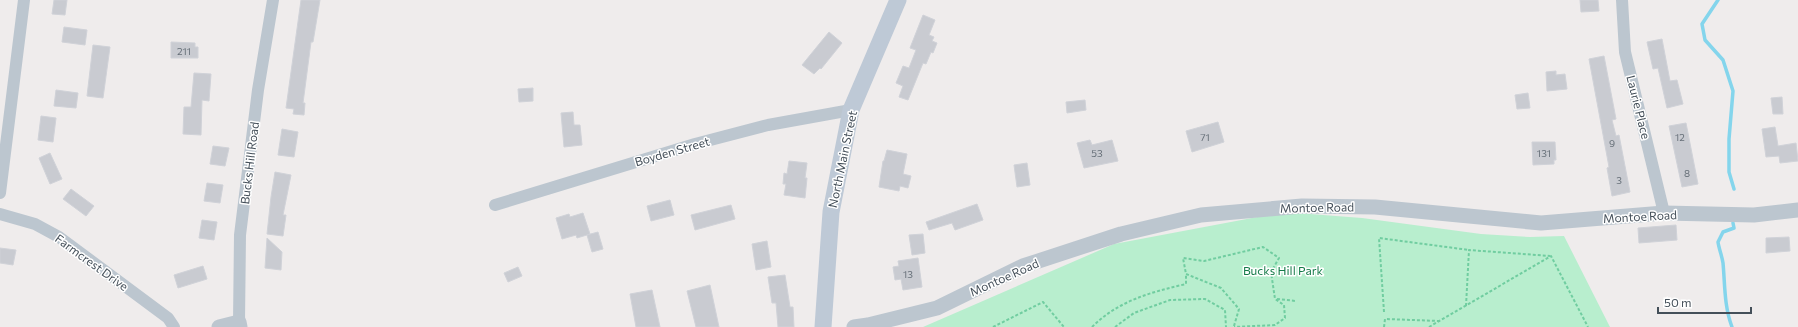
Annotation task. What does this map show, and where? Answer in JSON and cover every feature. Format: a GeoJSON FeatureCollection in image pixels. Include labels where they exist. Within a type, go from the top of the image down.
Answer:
{"type":"FeatureCollection","features":[{"type":"Feature","properties":{"kind":"main road","name":"North Main Street"},"geometry":{"type":"LineString","coordinates":[[823,327],[830,212],[851,110],[898,0]]}},
{"type":"Feature","properties":{"kind":"street"},"geometry":{"type":"LineString","coordinates":[[0,193],[24,0]]}},
{"type":"Feature","properties":{"kind":"street","name":"Bucks Hill Road"},"geometry":{"type":"LineString","coordinates":[[239,325],[240,235],[258,90],[273,0]]}},
{"type":"Feature","properties":{"kind":"street","name":"Laurie Place"},"geometry":{"type":"LineString","coordinates":[[1622,0],[1625,52],[1664,213]]}},
{"type":"Feature","properties":{"kind":"street","name":"Boyden Street"},"geometry":{"type":"LineString","coordinates":[[496,205],[695,144],[768,125],[851,110]]}},
{"type":"Feature","properties":{"kind":"street","name":"Montoe Road"},"geometry":{"type":"LineString","coordinates":[[854,327],[868,326],[937,308],[1023,266],[1121,234],[1201,215],[1302,206],[1376,207],[1541,222],[1664,213],[1754,215],[1798,210]]}},
{"type":"Feature","properties":{"kind":"street","name":"Farmcrest Drive"},"geometry":{"type":"LineString","coordinates":[[0,214],[34,224],[59,237],[168,318],[174,327]]}},
{"type":"Feature","properties":{"kind":"street"},"geometry":{"type":"LineString","coordinates":[[219,327],[239,325]]}},
{"type":"Feature","properties":{"kind":"path"},"geometry":{"type":"LineString","coordinates":[[1384,312],[1379,238],[1469,250],[1551,256]]}},
{"type":"Feature","properties":{"kind":"path"},"geometry":{"type":"LineString","coordinates":[[1092,327],[1119,305],[1160,290],[1186,284],[1183,258],[1204,261],[1263,246],[1279,258],[1271,272],[1275,299],[1284,305],[1285,318],[1276,325],[1234,327],[1239,309],[1221,288],[1186,274]]}},
{"type":"Feature","properties":{"kind":"path"},"geometry":{"type":"LineString","coordinates":[[1466,306],[1469,250]]}},
{"type":"Feature","properties":{"kind":"path"},"geometry":{"type":"LineString","coordinates":[[1430,327],[1551,256]]}},
{"type":"Feature","properties":{"kind":"path"},"geometry":{"type":"LineString","coordinates":[[1551,256],[1588,327]]}},
{"type":"Feature","properties":{"kind":"path"},"geometry":{"type":"LineString","coordinates":[[1115,327],[1134,313],[1170,300],[1205,299],[1225,310],[1226,327]]}},
{"type":"Feature","properties":{"kind":"path"},"geometry":{"type":"LineString","coordinates":[[1275,299],[1296,301]]}},
{"type":"Feature","properties":{"kind":"path"},"geometry":{"type":"LineString","coordinates":[[993,327],[1043,302],[1064,327]]}},
{"type":"Feature","properties":{"kind":"path"},"geometry":{"type":"LineString","coordinates":[[1384,327],[1385,319],[1440,321]]}},
{"type":"Feature","properties":{"kind":"green space","name":"Bucks Hill Park"},"geometry":{"type":"Polygon","coordinates":[[[1284,212],[1362,218],[1481,234],[1530,237],[1564,236],[1610,327],[923,327],[1114,244],[1284,212]]]}},
{"type":"Feature","properties":{"kind":"building"},"geometry":{"type":"Polygon","coordinates":[[[54,0],[67,0],[65,15],[52,14],[54,0]]]}},
{"type":"Feature","properties":{"kind":"building"},"geometry":{"type":"Polygon","coordinates":[[[301,0],[320,0],[313,42],[311,42],[303,103],[305,103],[304,115],[293,114],[294,109],[286,108],[301,0]]]}},
{"type":"Feature","properties":{"kind":"building"},"geometry":{"type":"Polygon","coordinates":[[[1580,0],[1598,0],[1599,11],[1581,12],[1580,0]]]}},
{"type":"Feature","properties":{"kind":"building"},"geometry":{"type":"Polygon","coordinates":[[[923,15],[935,20],[929,35],[934,37],[932,41],[937,43],[926,64],[923,63],[908,100],[899,97],[903,86],[896,83],[903,66],[909,68],[916,50],[910,48],[923,15]]]}},
{"type":"Feature","properties":{"kind":"building"},"geometry":{"type":"Polygon","coordinates":[[[64,27],[87,30],[85,45],[62,42],[64,27]]]}},
{"type":"Feature","properties":{"kind":"building"},"geometry":{"type":"Polygon","coordinates":[[[829,32],[842,43],[821,69],[820,68],[814,74],[802,65],[829,32]]]}},
{"type":"Feature","properties":{"kind":"building"},"geometry":{"type":"Polygon","coordinates":[[[1662,39],[1670,81],[1677,80],[1683,104],[1667,108],[1658,68],[1653,69],[1647,42],[1662,39]]]}},
{"type":"Feature","properties":{"kind":"building"},"geometry":{"type":"Polygon","coordinates":[[[171,42],[195,43],[195,47],[198,47],[198,58],[171,58],[171,42]]]}},
{"type":"Feature","properties":{"kind":"building"},"geometry":{"type":"Polygon","coordinates":[[[93,45],[110,47],[103,98],[87,96],[93,45]]]}},
{"type":"Feature","properties":{"kind":"building"},"geometry":{"type":"Polygon","coordinates":[[[1604,56],[1616,119],[1612,120],[1616,136],[1619,135],[1630,192],[1612,196],[1607,168],[1609,167],[1589,59],[1604,56]]]}},
{"type":"Feature","properties":{"kind":"building"},"geometry":{"type":"Polygon","coordinates":[[[1556,71],[1556,75],[1565,74],[1567,89],[1547,91],[1546,72],[1556,71]]]}},
{"type":"Feature","properties":{"kind":"building"},"geometry":{"type":"Polygon","coordinates":[[[194,73],[211,74],[209,101],[202,100],[201,135],[183,134],[184,107],[191,107],[194,73]]]}},
{"type":"Feature","properties":{"kind":"building"},"geometry":{"type":"Polygon","coordinates":[[[533,88],[533,101],[519,102],[518,89],[533,88]]]}},
{"type":"Feature","properties":{"kind":"building"},"geometry":{"type":"Polygon","coordinates":[[[56,90],[78,93],[76,108],[54,106],[56,90]]]}},
{"type":"Feature","properties":{"kind":"building"},"geometry":{"type":"Polygon","coordinates":[[[1528,93],[1530,108],[1517,109],[1515,95],[1528,93]]]}},
{"type":"Feature","properties":{"kind":"building"},"geometry":{"type":"Polygon","coordinates":[[[1782,97],[1783,114],[1773,114],[1771,98],[1782,97]]]}},
{"type":"Feature","properties":{"kind":"building"},"geometry":{"type":"Polygon","coordinates":[[[1085,100],[1086,110],[1067,113],[1066,102],[1085,100]]]}},
{"type":"Feature","properties":{"kind":"building"},"geometry":{"type":"Polygon","coordinates":[[[573,112],[574,125],[580,125],[582,145],[564,147],[561,113],[573,112]]]}},
{"type":"Feature","properties":{"kind":"building"},"geometry":{"type":"Polygon","coordinates":[[[41,116],[56,118],[53,142],[38,140],[41,116]]]}},
{"type":"Feature","properties":{"kind":"building"},"geometry":{"type":"Polygon","coordinates":[[[1218,122],[1224,142],[1192,152],[1186,131],[1218,122]]]}},
{"type":"Feature","properties":{"kind":"building"},"geometry":{"type":"Polygon","coordinates":[[[1686,123],[1698,184],[1682,187],[1669,126],[1686,123]]]}},
{"type":"Feature","properties":{"kind":"building"},"geometry":{"type":"Polygon","coordinates":[[[1775,127],[1778,146],[1796,143],[1798,161],[1780,163],[1779,156],[1766,157],[1762,129],[1775,127]]]}},
{"type":"Feature","properties":{"kind":"building"},"geometry":{"type":"Polygon","coordinates":[[[282,129],[298,132],[294,157],[278,155],[282,129]]]}},
{"type":"Feature","properties":{"kind":"building"},"geometry":{"type":"Polygon","coordinates":[[[1090,140],[1092,145],[1112,140],[1118,161],[1084,168],[1077,143],[1090,140]]]}},
{"type":"Feature","properties":{"kind":"building"},"geometry":{"type":"Polygon","coordinates":[[[1532,142],[1555,142],[1556,160],[1554,160],[1554,164],[1533,165],[1532,142]]]}},
{"type":"Feature","properties":{"kind":"building"},"geometry":{"type":"Polygon","coordinates":[[[213,146],[229,148],[225,166],[210,164],[213,146]]]}},
{"type":"Feature","properties":{"kind":"building"},"geometry":{"type":"Polygon","coordinates":[[[887,150],[907,154],[903,174],[911,176],[908,188],[900,186],[899,191],[879,187],[883,161],[887,150]]]}},
{"type":"Feature","properties":{"kind":"building"},"geometry":{"type":"Polygon","coordinates":[[[50,153],[62,179],[50,184],[39,158],[50,153]]]}},
{"type":"Feature","properties":{"kind":"building"},"geometry":{"type":"Polygon","coordinates":[[[789,161],[807,163],[805,198],[784,195],[786,184],[783,184],[784,173],[787,174],[789,161]]]}},
{"type":"Feature","properties":{"kind":"building"},"geometry":{"type":"Polygon","coordinates":[[[1027,163],[1030,185],[1017,187],[1014,165],[1027,163]]]}},
{"type":"Feature","properties":{"kind":"building"},"geometry":{"type":"Polygon","coordinates":[[[275,172],[291,175],[283,215],[286,215],[283,236],[267,234],[275,172]]]}},
{"type":"Feature","properties":{"kind":"building"},"geometry":{"type":"Polygon","coordinates":[[[207,183],[223,185],[220,203],[204,201],[207,183]]]}},
{"type":"Feature","properties":{"kind":"building"},"geometry":{"type":"Polygon","coordinates":[[[71,189],[94,206],[86,216],[63,199],[71,189]]]}},
{"type":"Feature","properties":{"kind":"building"},"geometry":{"type":"Polygon","coordinates":[[[670,200],[674,215],[651,221],[647,206],[670,200]]]}},
{"type":"Feature","properties":{"kind":"building"},"geometry":{"type":"Polygon","coordinates":[[[977,204],[983,220],[955,230],[952,223],[929,230],[926,222],[977,204]]]}},
{"type":"Feature","properties":{"kind":"building"},"geometry":{"type":"Polygon","coordinates":[[[731,205],[735,219],[695,230],[691,215],[731,205]]]}},
{"type":"Feature","properties":{"kind":"building"},"geometry":{"type":"Polygon","coordinates":[[[583,213],[590,234],[577,238],[576,235],[562,239],[556,218],[569,214],[570,217],[583,213]]]}},
{"type":"Feature","properties":{"kind":"building"},"geometry":{"type":"Polygon","coordinates":[[[202,220],[217,222],[214,240],[199,238],[202,220]]]}},
{"type":"Feature","properties":{"kind":"building"},"geometry":{"type":"Polygon","coordinates":[[[1676,225],[1677,240],[1639,243],[1638,228],[1676,225]]]}},
{"type":"Feature","properties":{"kind":"building"},"geometry":{"type":"Polygon","coordinates":[[[598,232],[603,249],[592,252],[587,235],[598,232]]]}},
{"type":"Feature","properties":{"kind":"building"},"geometry":{"type":"Polygon","coordinates":[[[923,234],[925,253],[912,255],[909,235],[923,234]]]}},
{"type":"Feature","properties":{"kind":"building"},"geometry":{"type":"Polygon","coordinates":[[[1789,237],[1790,251],[1766,253],[1766,238],[1789,237]]]}},
{"type":"Feature","properties":{"kind":"building"},"geometry":{"type":"Polygon","coordinates":[[[267,238],[282,252],[281,270],[265,268],[267,238]]]}},
{"type":"Feature","properties":{"kind":"building"},"geometry":{"type":"Polygon","coordinates":[[[767,241],[771,267],[756,270],[752,244],[767,241]]]}},
{"type":"Feature","properties":{"kind":"building"},"geometry":{"type":"Polygon","coordinates":[[[0,248],[16,250],[13,265],[0,263],[0,248]]]}},
{"type":"Feature","properties":{"kind":"building"},"geometry":{"type":"Polygon","coordinates":[[[918,258],[922,287],[903,290],[901,279],[895,280],[893,267],[899,266],[898,261],[918,258]]]}},
{"type":"Feature","properties":{"kind":"building"},"geometry":{"type":"Polygon","coordinates":[[[203,266],[207,279],[178,288],[174,275],[203,266]]]}},
{"type":"Feature","properties":{"kind":"building"},"geometry":{"type":"Polygon","coordinates":[[[518,267],[522,276],[508,282],[504,273],[518,267]]]}},
{"type":"Feature","properties":{"kind":"building"},"geometry":{"type":"Polygon","coordinates":[[[785,275],[790,307],[793,307],[794,327],[778,327],[776,303],[772,303],[768,277],[785,275]]]}},
{"type":"Feature","properties":{"kind":"building"},"geometry":{"type":"Polygon","coordinates":[[[710,285],[719,327],[696,327],[687,291],[710,285]]]}},
{"type":"Feature","properties":{"kind":"building"},"geometry":{"type":"Polygon","coordinates":[[[652,290],[660,327],[636,327],[630,294],[652,290]]]}},
{"type":"Feature","properties":{"kind":"waterway"},"geometry":{"type":"LineString","coordinates":[[1718,0],[1702,24],[1705,40],[1723,60],[1733,91],[1729,139],[1729,172],[1734,189]]}},
{"type":"Feature","properties":{"kind":"waterway"},"geometry":{"type":"LineString","coordinates":[[1732,327],[1726,303],[1723,263],[1718,242],[1723,232],[1734,228],[1733,223]]}}]}
